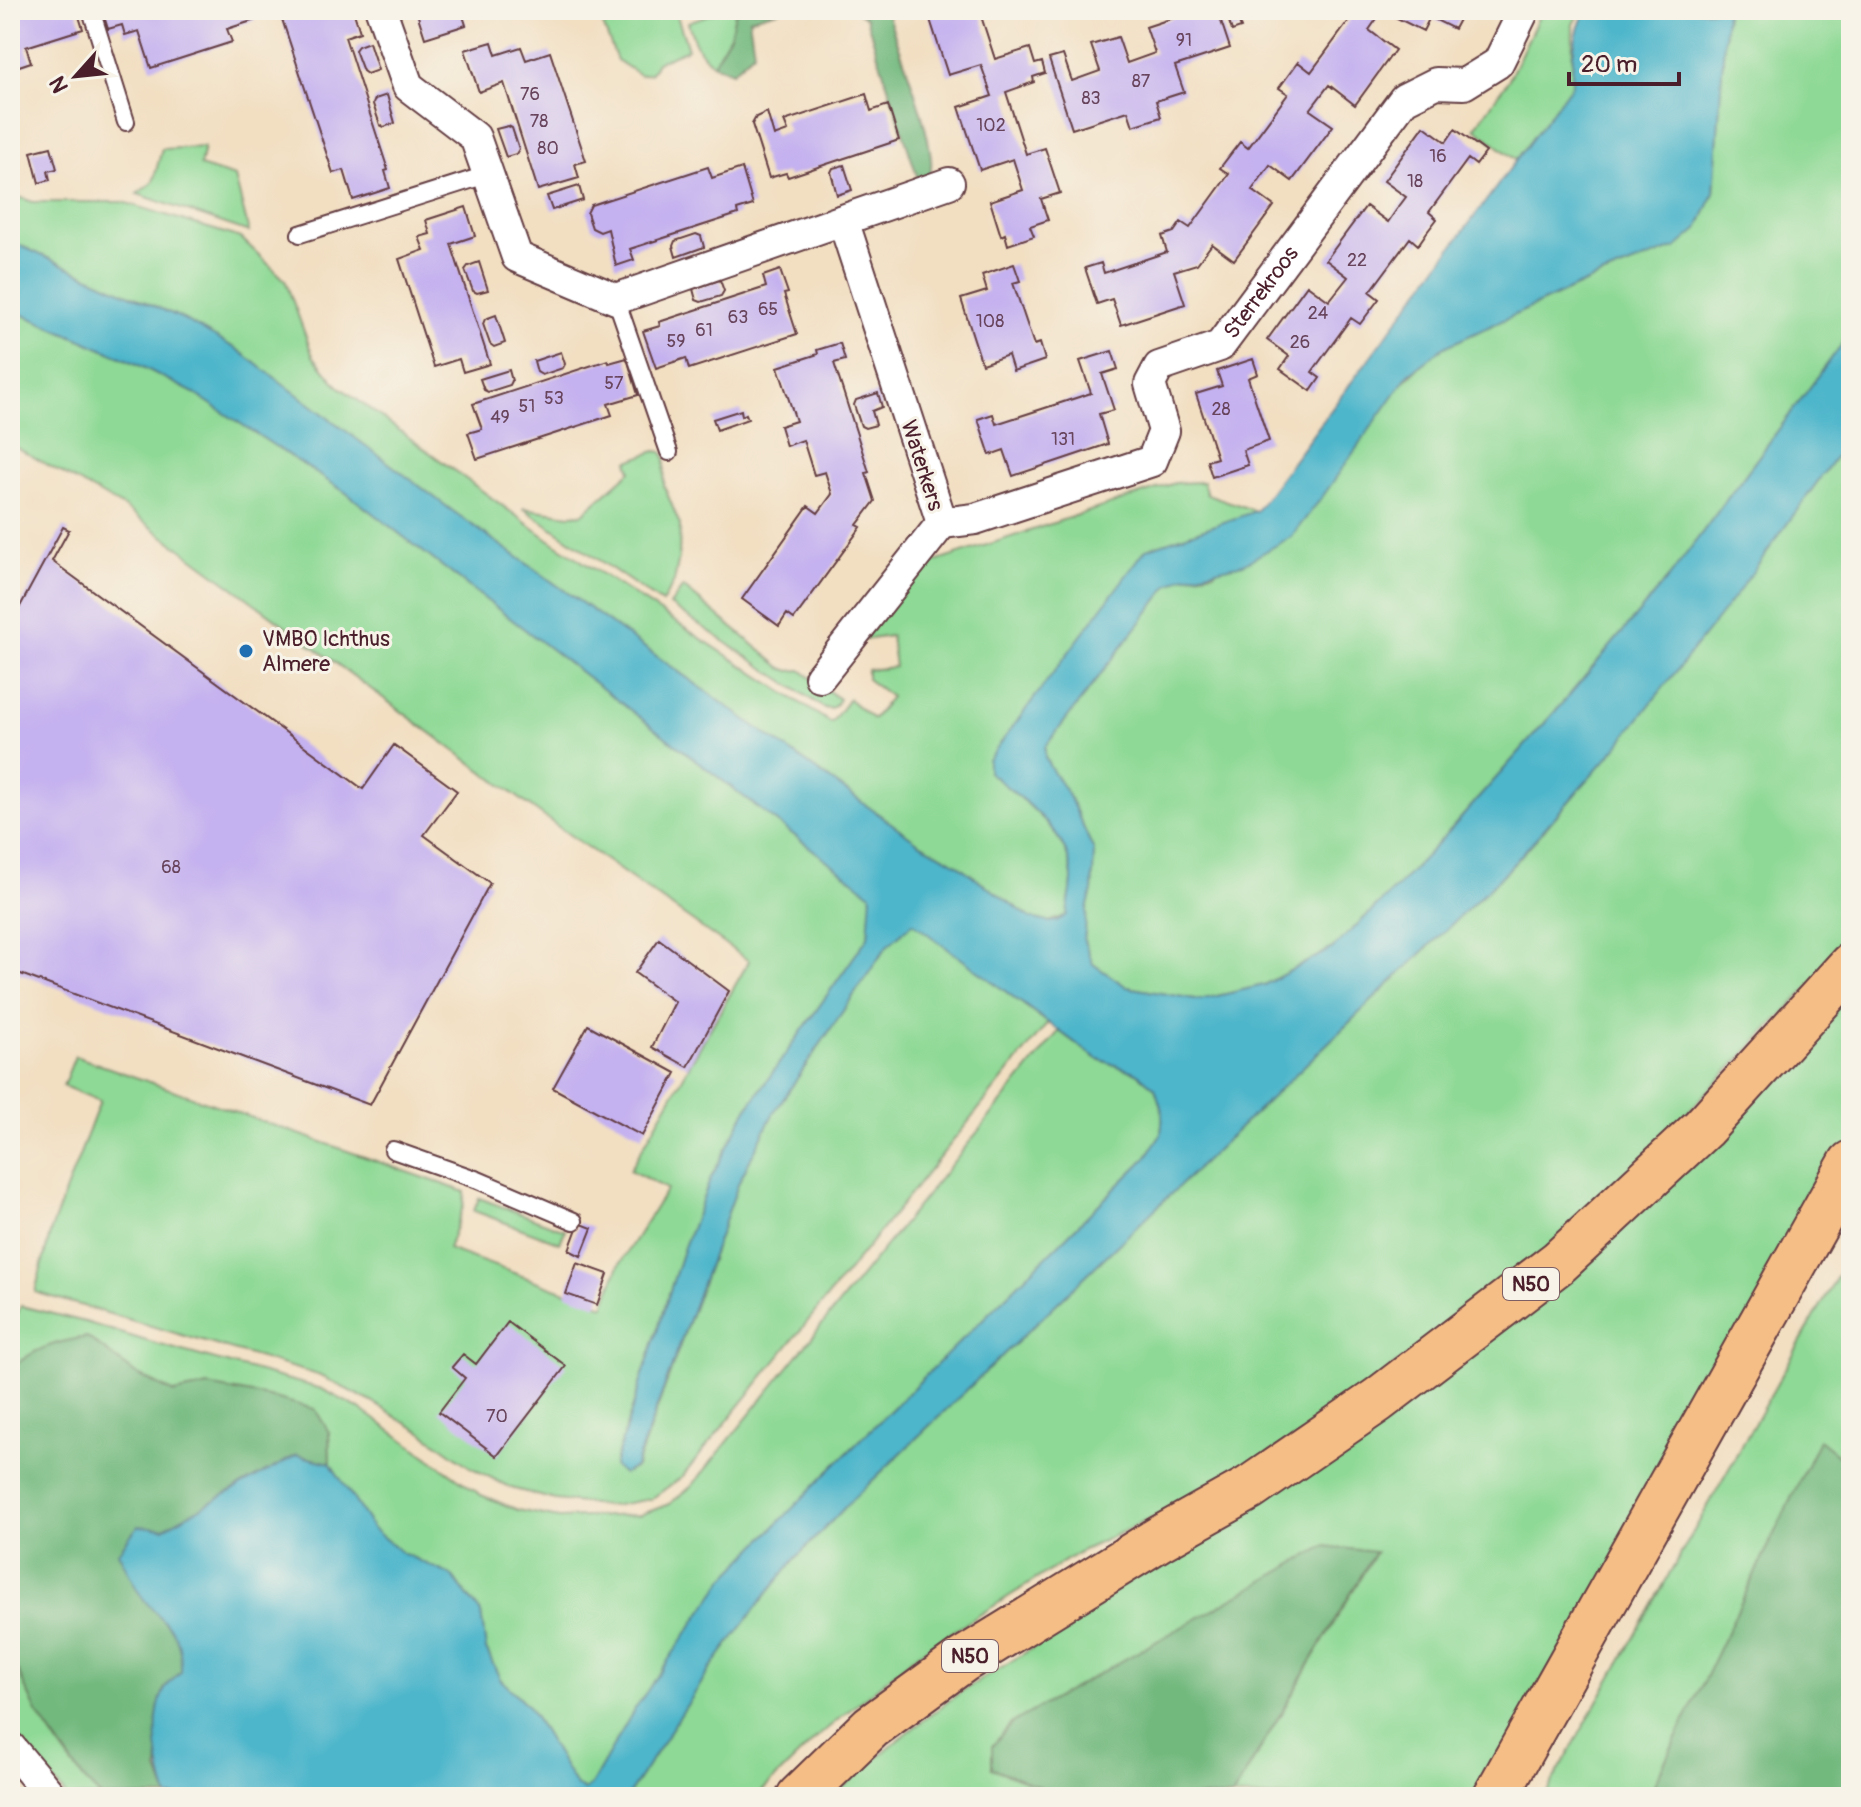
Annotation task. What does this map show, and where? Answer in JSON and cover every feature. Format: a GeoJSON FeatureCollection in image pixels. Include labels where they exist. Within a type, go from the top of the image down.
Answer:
{"type":"FeatureCollection","features":[{"type":"Feature","properties":{"kind":"highway","name":"N50"},"geometry":{"type":"LineString","coordinates":[[799,1797],[871,1727],[963,1660],[1159,1539],[1250,1488],[1378,1400],[1559,1262],[1703,1128],[1851,965]]}},
{"type":"Feature","properties":{"kind":"highway"},"geometry":{"type":"LineString","coordinates":[[1495,1797],[1851,1163]]}},
{"type":"Feature","properties":{"kind":"highway"},"geometry":{"type":"LineString","coordinates":[[1522,1797],[1851,1213]]}},
{"type":"Feature","properties":{"kind":"street"},"geometry":{"type":"LineString","coordinates":[[381,10],[408,86],[475,137],[517,257],[616,299],[949,183]]}},
{"type":"Feature","properties":{"kind":"street","name":"Sterrekroos"},"geometry":{"type":"LineString","coordinates":[[942,523],[975,519],[1152,461],[1164,431],[1150,384],[1159,367],[1220,346],[1404,99],[1436,83],[1464,84],[1498,63],[1524,10]]}},
{"type":"Feature","properties":{"kind":"street","name":"Waterkers"},"geometry":{"type":"LineString","coordinates":[[820,677],[942,523],[843,220]]}},
{"type":"Feature","properties":{"kind":"street"},"geometry":{"type":"LineString","coordinates":[[10,1747],[52,1797]]}},
{"type":"Feature","properties":{"kind":"lane"},"geometry":{"type":"LineString","coordinates":[[91,10],[126,122]]}},
{"type":"Feature","properties":{"kind":"lane"},"geometry":{"type":"LineString","coordinates":[[300,234],[489,174]]}},
{"type":"Feature","properties":{"kind":"lane"},"geometry":{"type":"LineString","coordinates":[[616,299],[669,452]]}},
{"type":"Feature","properties":{"kind":"lane"},"geometry":{"type":"LineString","coordinates":[[393,1150],[478,1180],[574,1221]]}},
{"type":"Feature","properties":{"kind":"green space"},"geometry":{"type":"Polygon","coordinates":[[[597,10],[675,10],[688,49],[657,62],[651,73],[640,75],[617,60],[597,10]]]}},
{"type":"Feature","properties":{"kind":"green space"},"geometry":{"type":"Polygon","coordinates":[[[721,10],[740,10],[735,14],[730,35],[713,64],[696,45],[688,22],[721,10]]]}},
{"type":"Feature","properties":{"kind":"green space"},"geometry":{"type":"Polygon","coordinates":[[[740,10],[780,10],[749,19],[754,52],[732,72],[713,64],[730,35],[735,14],[740,10]]]}},
{"type":"Feature","properties":{"kind":"green space"},"geometry":{"type":"Polygon","coordinates":[[[855,10],[886,10],[923,119],[931,161],[930,175],[918,179],[866,18],[855,10]]]}},
{"type":"Feature","properties":{"kind":"green space"},"geometry":{"type":"Polygon","coordinates":[[[1542,10],[1581,10],[1573,24],[1572,85],[1516,160],[1475,128],[1509,79],[1542,10]]]}},
{"type":"Feature","properties":{"kind":"green space"},"geometry":{"type":"Polygon","coordinates":[[[1726,10],[1851,10],[1851,332],[1670,576],[1453,827],[1399,885],[1333,948],[1264,985],[1200,1000],[1127,987],[1093,964],[1084,941],[1092,891],[1094,851],[1070,798],[1050,768],[1045,747],[1169,585],[1183,577],[1214,572],[1424,362],[1442,348],[1591,280],[1677,247],[1714,193],[1726,10]]]}},
{"type":"Feature","properties":{"kind":"green space"},"geometry":{"type":"Polygon","coordinates":[[[204,147],[200,166],[235,177],[249,232],[137,194],[153,182],[162,149],[204,147]]]}},
{"type":"Feature","properties":{"kind":"green space"},"geometry":{"type":"Polygon","coordinates":[[[10,194],[33,202],[123,202],[241,238],[285,280],[313,356],[337,385],[551,541],[831,723],[849,699],[873,719],[891,697],[867,679],[867,670],[895,667],[891,636],[864,640],[923,558],[932,563],[1175,483],[1203,482],[1207,494],[1256,511],[1146,549],[988,772],[1042,818],[1063,846],[1069,861],[1072,883],[1067,916],[1048,922],[1031,918],[951,860],[919,843],[454,512],[238,350],[181,318],[10,241],[10,194]]]}},
{"type":"Feature","properties":{"kind":"green space"},"geometry":{"type":"Polygon","coordinates":[[[10,309],[135,363],[194,393],[345,492],[872,894],[868,937],[747,1109],[711,1178],[684,1247],[614,1465],[623,1474],[636,1467],[739,1182],[773,1114],[887,946],[913,922],[1048,1023],[683,1476],[651,1499],[611,1506],[555,1500],[511,1488],[470,1467],[423,1433],[370,1401],[318,1375],[35,1292],[51,1230],[100,1101],[63,1086],[75,1056],[465,1192],[448,1249],[604,1306],[619,1265],[667,1189],[630,1170],[749,961],[557,826],[125,508],[10,444],[10,309]]]}},
{"type":"Feature","properties":{"kind":"green space"},"geometry":{"type":"Polygon","coordinates":[[[1851,435],[1851,944],[1573,1230],[1309,1431],[1170,1510],[1081,1551],[919,1653],[823,1732],[756,1797],[627,1797],[713,1665],[795,1559],[852,1500],[1507,871],[1554,819],[1686,658],[1851,435]]]}},
{"type":"Feature","properties":{"kind":"green space"},"geometry":{"type":"Polygon","coordinates":[[[655,451],[662,452],[665,457],[664,486],[680,525],[674,582],[662,603],[523,508],[582,514],[631,471],[628,461],[655,451]]]}},
{"type":"Feature","properties":{"kind":"green space"},"geometry":{"type":"Polygon","coordinates":[[[683,587],[782,668],[801,670],[839,699],[836,705],[830,709],[824,708],[670,605],[683,587]]]}},
{"type":"Feature","properties":{"kind":"green space"},"geometry":{"type":"Polygon","coordinates":[[[1851,985],[1851,1147],[1485,1797],[1232,1797],[1375,1553],[992,1768],[1067,1797],[832,1797],[894,1743],[959,1693],[1082,1618],[1178,1536],[1299,1466],[1851,985]]]}},
{"type":"Feature","properties":{"kind":"green space"},"geometry":{"type":"Polygon","coordinates":[[[1059,1031],[1096,1058],[1137,1073],[1155,1088],[1163,1113],[1161,1135],[1145,1159],[819,1481],[584,1791],[576,1786],[528,1706],[500,1679],[486,1649],[481,1613],[451,1575],[402,1553],[373,1529],[330,1463],[329,1432],[209,1386],[175,1393],[136,1374],[87,1337],[21,1360],[10,1370],[10,1328],[21,1306],[322,1389],[362,1410],[481,1495],[518,1510],[559,1518],[640,1515],[669,1504],[692,1486],[1059,1031]]]}},
{"type":"Feature","properties":{"kind":"green space"},"geometry":{"type":"Polygon","coordinates":[[[479,1198],[565,1230],[560,1243],[474,1211],[479,1198]]]}},
{"type":"Feature","properties":{"kind":"green space"},"geometry":{"type":"Polygon","coordinates":[[[1851,1252],[1851,1797],[1544,1797],[1851,1252]]]}},
{"type":"Feature","properties":{"kind":"green space"},"geometry":{"type":"Polygon","coordinates":[[[87,1337],[136,1374],[174,1393],[209,1386],[274,1398],[315,1409],[329,1432],[330,1463],[297,1455],[164,1528],[164,1619],[182,1649],[181,1672],[164,1689],[158,1770],[168,1797],[101,1797],[85,1781],[37,1713],[10,1654],[10,1370],[27,1356],[46,1347],[87,1337]]]}},
{"type":"Feature","properties":{"kind":"green space"},"geometry":{"type":"Polygon","coordinates":[[[1819,1440],[1851,1466],[1851,1797],[1648,1797],[1819,1440]]]}},
{"type":"Feature","properties":{"kind":"green space"},"geometry":{"type":"Polygon","coordinates":[[[1325,1546],[1375,1552],[1232,1797],[1067,1797],[992,1768],[992,1746],[1012,1723],[1325,1546]]]}},
{"type":"Feature","properties":{"kind":"green space"},"geometry":{"type":"Polygon","coordinates":[[[10,1654],[49,1730],[86,1782],[101,1797],[67,1797],[10,1729],[10,1654]]]}},
{"type":"Feature","properties":{"kind":"water"},"geometry":{"type":"Polygon","coordinates":[[[1586,10],[1726,10],[1714,193],[1698,229],[1677,247],[1591,280],[1442,348],[1408,375],[1291,537],[1243,564],[1183,577],[1169,585],[1045,747],[1045,757],[1070,798],[1094,851],[1092,891],[1084,941],[1093,964],[1127,987],[1200,1000],[1264,985],[1333,948],[1399,885],[1453,827],[1670,576],[1851,332],[1851,435],[1739,591],[1615,749],[1507,871],[852,1500],[795,1559],[713,1665],[627,1797],[168,1797],[159,1758],[157,1715],[165,1688],[181,1672],[181,1656],[174,1634],[146,1603],[118,1552],[138,1526],[164,1528],[297,1455],[330,1463],[373,1529],[402,1553],[451,1575],[481,1613],[486,1649],[500,1679],[528,1706],[576,1786],[584,1790],[591,1785],[634,1710],[725,1578],[1145,1159],[1161,1135],[1163,1113],[1155,1088],[1137,1073],[1096,1058],[913,923],[887,946],[773,1114],[739,1182],[635,1467],[623,1474],[614,1466],[684,1247],[711,1178],[747,1109],[868,937],[871,894],[345,492],[194,393],[135,363],[10,309],[10,241],[181,318],[238,350],[454,512],[919,843],[951,860],[1031,918],[1057,921],[1067,915],[1072,883],[1063,845],[1042,817],[988,772],[988,760],[1146,549],[1256,511],[1572,85],[1574,46],[1586,10]]]}},
{"type":"Feature","properties":{"kind":"building"},"geometry":{"type":"Polygon","coordinates":[[[10,10],[77,10],[83,29],[26,47],[31,62],[10,69],[10,10]]]}},
{"type":"Feature","properties":{"kind":"building"},"geometry":{"type":"Polygon","coordinates":[[[102,10],[252,10],[255,20],[227,29],[232,42],[151,68],[139,31],[125,35],[122,25],[108,29],[102,10]]]}},
{"type":"Feature","properties":{"kind":"building"},"geometry":{"type":"Polygon","coordinates":[[[279,10],[309,10],[311,17],[332,10],[353,10],[360,32],[345,37],[388,170],[385,171],[390,188],[353,200],[344,170],[333,173],[279,10]]]}},
{"type":"Feature","properties":{"kind":"building"},"geometry":{"type":"Polygon","coordinates":[[[416,10],[461,10],[466,25],[425,38],[416,10]]]}},
{"type":"Feature","properties":{"kind":"building"},"geometry":{"type":"Polygon","coordinates":[[[927,10],[979,10],[995,59],[1030,48],[1035,64],[1042,62],[1045,73],[1033,77],[1034,82],[1006,92],[1026,154],[1045,148],[1060,193],[1041,199],[1048,220],[1030,226],[1034,236],[1008,245],[1005,234],[1001,236],[990,201],[1023,190],[1013,159],[980,170],[959,107],[992,96],[981,65],[948,75],[927,10]]]}},
{"type":"Feature","properties":{"kind":"building"},"geometry":{"type":"Polygon","coordinates":[[[1171,10],[1264,11],[1237,18],[1241,28],[1232,31],[1227,15],[1220,18],[1230,48],[1175,66],[1184,92],[1156,101],[1161,117],[1133,126],[1128,111],[1072,129],[1049,59],[1063,55],[1072,81],[1100,71],[1091,45],[1118,37],[1127,63],[1155,53],[1146,27],[1173,18],[1171,10]]]}},
{"type":"Feature","properties":{"kind":"building"},"geometry":{"type":"Polygon","coordinates":[[[1340,10],[1368,10],[1378,17],[1369,30],[1395,50],[1355,105],[1329,85],[1310,110],[1333,126],[1292,181],[1270,165],[1252,190],[1274,206],[1234,260],[1212,244],[1197,264],[1174,271],[1185,304],[1121,325],[1112,299],[1097,304],[1085,268],[1101,263],[1104,273],[1167,252],[1162,236],[1174,232],[1181,222],[1190,228],[1229,174],[1220,168],[1240,142],[1248,148],[1288,94],[1279,88],[1298,62],[1311,72],[1351,18],[1340,10]]]}},
{"type":"Feature","properties":{"kind":"building"},"geometry":{"type":"Polygon","coordinates":[[[1391,10],[1464,10],[1454,29],[1430,17],[1423,31],[1389,14],[1391,10]]]}},
{"type":"Feature","properties":{"kind":"building"},"geometry":{"type":"Polygon","coordinates":[[[369,42],[378,70],[367,74],[355,50],[369,42]]]}},
{"type":"Feature","properties":{"kind":"building"},"geometry":{"type":"Polygon","coordinates":[[[492,42],[496,55],[521,47],[526,60],[550,52],[586,161],[575,164],[579,178],[538,190],[504,83],[479,92],[465,50],[492,42]]]}},
{"type":"Feature","properties":{"kind":"building"},"geometry":{"type":"Polygon","coordinates":[[[866,94],[871,111],[888,105],[899,140],[788,177],[786,173],[769,178],[752,124],[756,117],[767,112],[774,136],[788,131],[784,121],[866,94]]]}},
{"type":"Feature","properties":{"kind":"building"},"geometry":{"type":"Polygon","coordinates":[[[387,95],[395,123],[384,127],[380,125],[373,104],[375,99],[387,95]]]}},
{"type":"Feature","properties":{"kind":"building"},"geometry":{"type":"Polygon","coordinates":[[[1424,126],[1446,142],[1455,129],[1486,152],[1476,165],[1468,159],[1429,212],[1437,219],[1418,245],[1410,238],[1370,292],[1379,299],[1360,324],[1351,318],[1312,372],[1320,378],[1311,391],[1280,369],[1289,356],[1267,340],[1307,285],[1329,301],[1348,277],[1326,260],[1366,206],[1388,222],[1406,197],[1384,181],[1424,126]]]}},
{"type":"Feature","properties":{"kind":"building"},"geometry":{"type":"Polygon","coordinates":[[[512,128],[519,149],[516,154],[506,157],[496,129],[512,128]]]}},
{"type":"Feature","properties":{"kind":"building"},"geometry":{"type":"Polygon","coordinates":[[[51,147],[57,169],[48,171],[50,180],[39,183],[31,152],[51,147]]]}},
{"type":"Feature","properties":{"kind":"building"},"geometry":{"type":"Polygon","coordinates":[[[844,165],[852,190],[837,195],[831,172],[833,168],[844,165]]]}},
{"type":"Feature","properties":{"kind":"building"},"geometry":{"type":"Polygon","coordinates":[[[708,167],[712,178],[742,168],[753,205],[737,210],[738,214],[630,249],[634,260],[616,266],[608,229],[600,232],[592,228],[587,213],[591,205],[708,167]]]}},
{"type":"Feature","properties":{"kind":"building"},"geometry":{"type":"Polygon","coordinates":[[[579,186],[583,200],[552,210],[547,196],[579,186]]]}},
{"type":"Feature","properties":{"kind":"building"},"geometry":{"type":"Polygon","coordinates":[[[466,207],[475,236],[451,244],[490,364],[463,372],[459,359],[434,367],[399,259],[424,250],[419,237],[430,234],[426,220],[466,207]]]}},
{"type":"Feature","properties":{"kind":"building"},"geometry":{"type":"Polygon","coordinates":[[[696,234],[701,236],[704,247],[676,257],[675,241],[696,234]]]}},
{"type":"Feature","properties":{"kind":"building"},"geometry":{"type":"Polygon","coordinates":[[[479,262],[488,290],[477,293],[473,291],[465,270],[479,262]]]}},
{"type":"Feature","properties":{"kind":"building"},"geometry":{"type":"Polygon","coordinates":[[[1014,264],[1020,281],[1013,283],[1034,345],[1040,343],[1045,360],[1013,371],[1008,355],[982,364],[961,299],[987,291],[982,275],[1014,264]]]}},
{"type":"Feature","properties":{"kind":"building"},"geometry":{"type":"Polygon","coordinates":[[[780,270],[797,334],[689,369],[686,358],[656,368],[643,331],[660,326],[659,322],[766,287],[763,276],[780,270]]]}},
{"type":"Feature","properties":{"kind":"building"},"geometry":{"type":"Polygon","coordinates":[[[720,280],[724,291],[721,296],[701,302],[696,300],[693,289],[720,280]]]}},
{"type":"Feature","properties":{"kind":"building"},"geometry":{"type":"Polygon","coordinates":[[[496,315],[505,343],[494,347],[483,324],[485,319],[496,315]]]}},
{"type":"Feature","properties":{"kind":"building"},"geometry":{"type":"Polygon","coordinates":[[[840,343],[845,360],[834,363],[869,472],[866,473],[875,501],[857,525],[861,527],[794,619],[787,614],[779,626],[742,599],[808,506],[818,513],[832,494],[825,472],[814,475],[803,440],[786,446],[780,426],[796,421],[778,367],[840,343]]]}},
{"type":"Feature","properties":{"kind":"building"},"geometry":{"type":"Polygon","coordinates":[[[1112,351],[1118,369],[1102,374],[1114,410],[1099,414],[1108,444],[1013,476],[1004,450],[990,455],[978,419],[993,414],[996,424],[1091,393],[1080,361],[1112,351]]]}},
{"type":"Feature","properties":{"kind":"building"},"geometry":{"type":"Polygon","coordinates":[[[561,352],[565,364],[563,368],[542,375],[537,372],[534,361],[561,352]]]}},
{"type":"Feature","properties":{"kind":"building"},"geometry":{"type":"Polygon","coordinates":[[[627,358],[638,395],[608,404],[612,415],[477,459],[468,433],[482,429],[473,404],[608,360],[609,363],[627,358]]]}},
{"type":"Feature","properties":{"kind":"building"},"geometry":{"type":"Polygon","coordinates":[[[1253,359],[1258,374],[1248,378],[1269,441],[1243,450],[1248,465],[1212,477],[1207,461],[1217,458],[1196,394],[1222,386],[1217,371],[1253,359]]]}},
{"type":"Feature","properties":{"kind":"building"},"geometry":{"type":"Polygon","coordinates":[[[509,370],[510,385],[488,392],[484,390],[480,379],[509,370]]]}},
{"type":"Feature","properties":{"kind":"building"},"geometry":{"type":"Polygon","coordinates":[[[878,393],[882,407],[872,411],[876,425],[865,428],[861,426],[854,405],[856,400],[878,393]]]}},
{"type":"Feature","properties":{"kind":"building"},"geometry":{"type":"Polygon","coordinates":[[[741,410],[742,416],[746,414],[748,419],[717,430],[713,419],[741,410]]]}},
{"type":"Feature","properties":{"kind":"building"},"geometry":{"type":"Polygon","coordinates":[[[63,527],[69,530],[52,561],[363,789],[394,745],[457,791],[424,835],[490,883],[370,1105],[10,970],[10,625],[63,527]]]}},
{"type":"Feature","properties":{"kind":"building"},"geometry":{"type":"Polygon","coordinates":[[[659,939],[729,991],[688,1067],[652,1047],[675,1002],[635,973],[659,939]]]}},
{"type":"Feature","properties":{"kind":"building"},"geometry":{"type":"Polygon","coordinates":[[[588,1025],[676,1073],[642,1136],[553,1088],[588,1025]]]}},
{"type":"Feature","properties":{"kind":"building"},"geometry":{"type":"Polygon","coordinates":[[[579,1223],[592,1228],[581,1256],[569,1250],[579,1223]]]}},
{"type":"Feature","properties":{"kind":"building"},"geometry":{"type":"Polygon","coordinates":[[[577,1263],[608,1274],[597,1305],[566,1294],[577,1263]]]}},
{"type":"Feature","properties":{"kind":"building"},"geometry":{"type":"Polygon","coordinates":[[[508,1322],[566,1366],[497,1456],[439,1412],[465,1378],[452,1367],[463,1354],[476,1364],[508,1322]]]}},
{"type":"Feature","properties":{"kind":"place","name":"VMBO Ichthus Almere"},"geometry":{"type":"Point","coordinates":[246,651]}}]}
